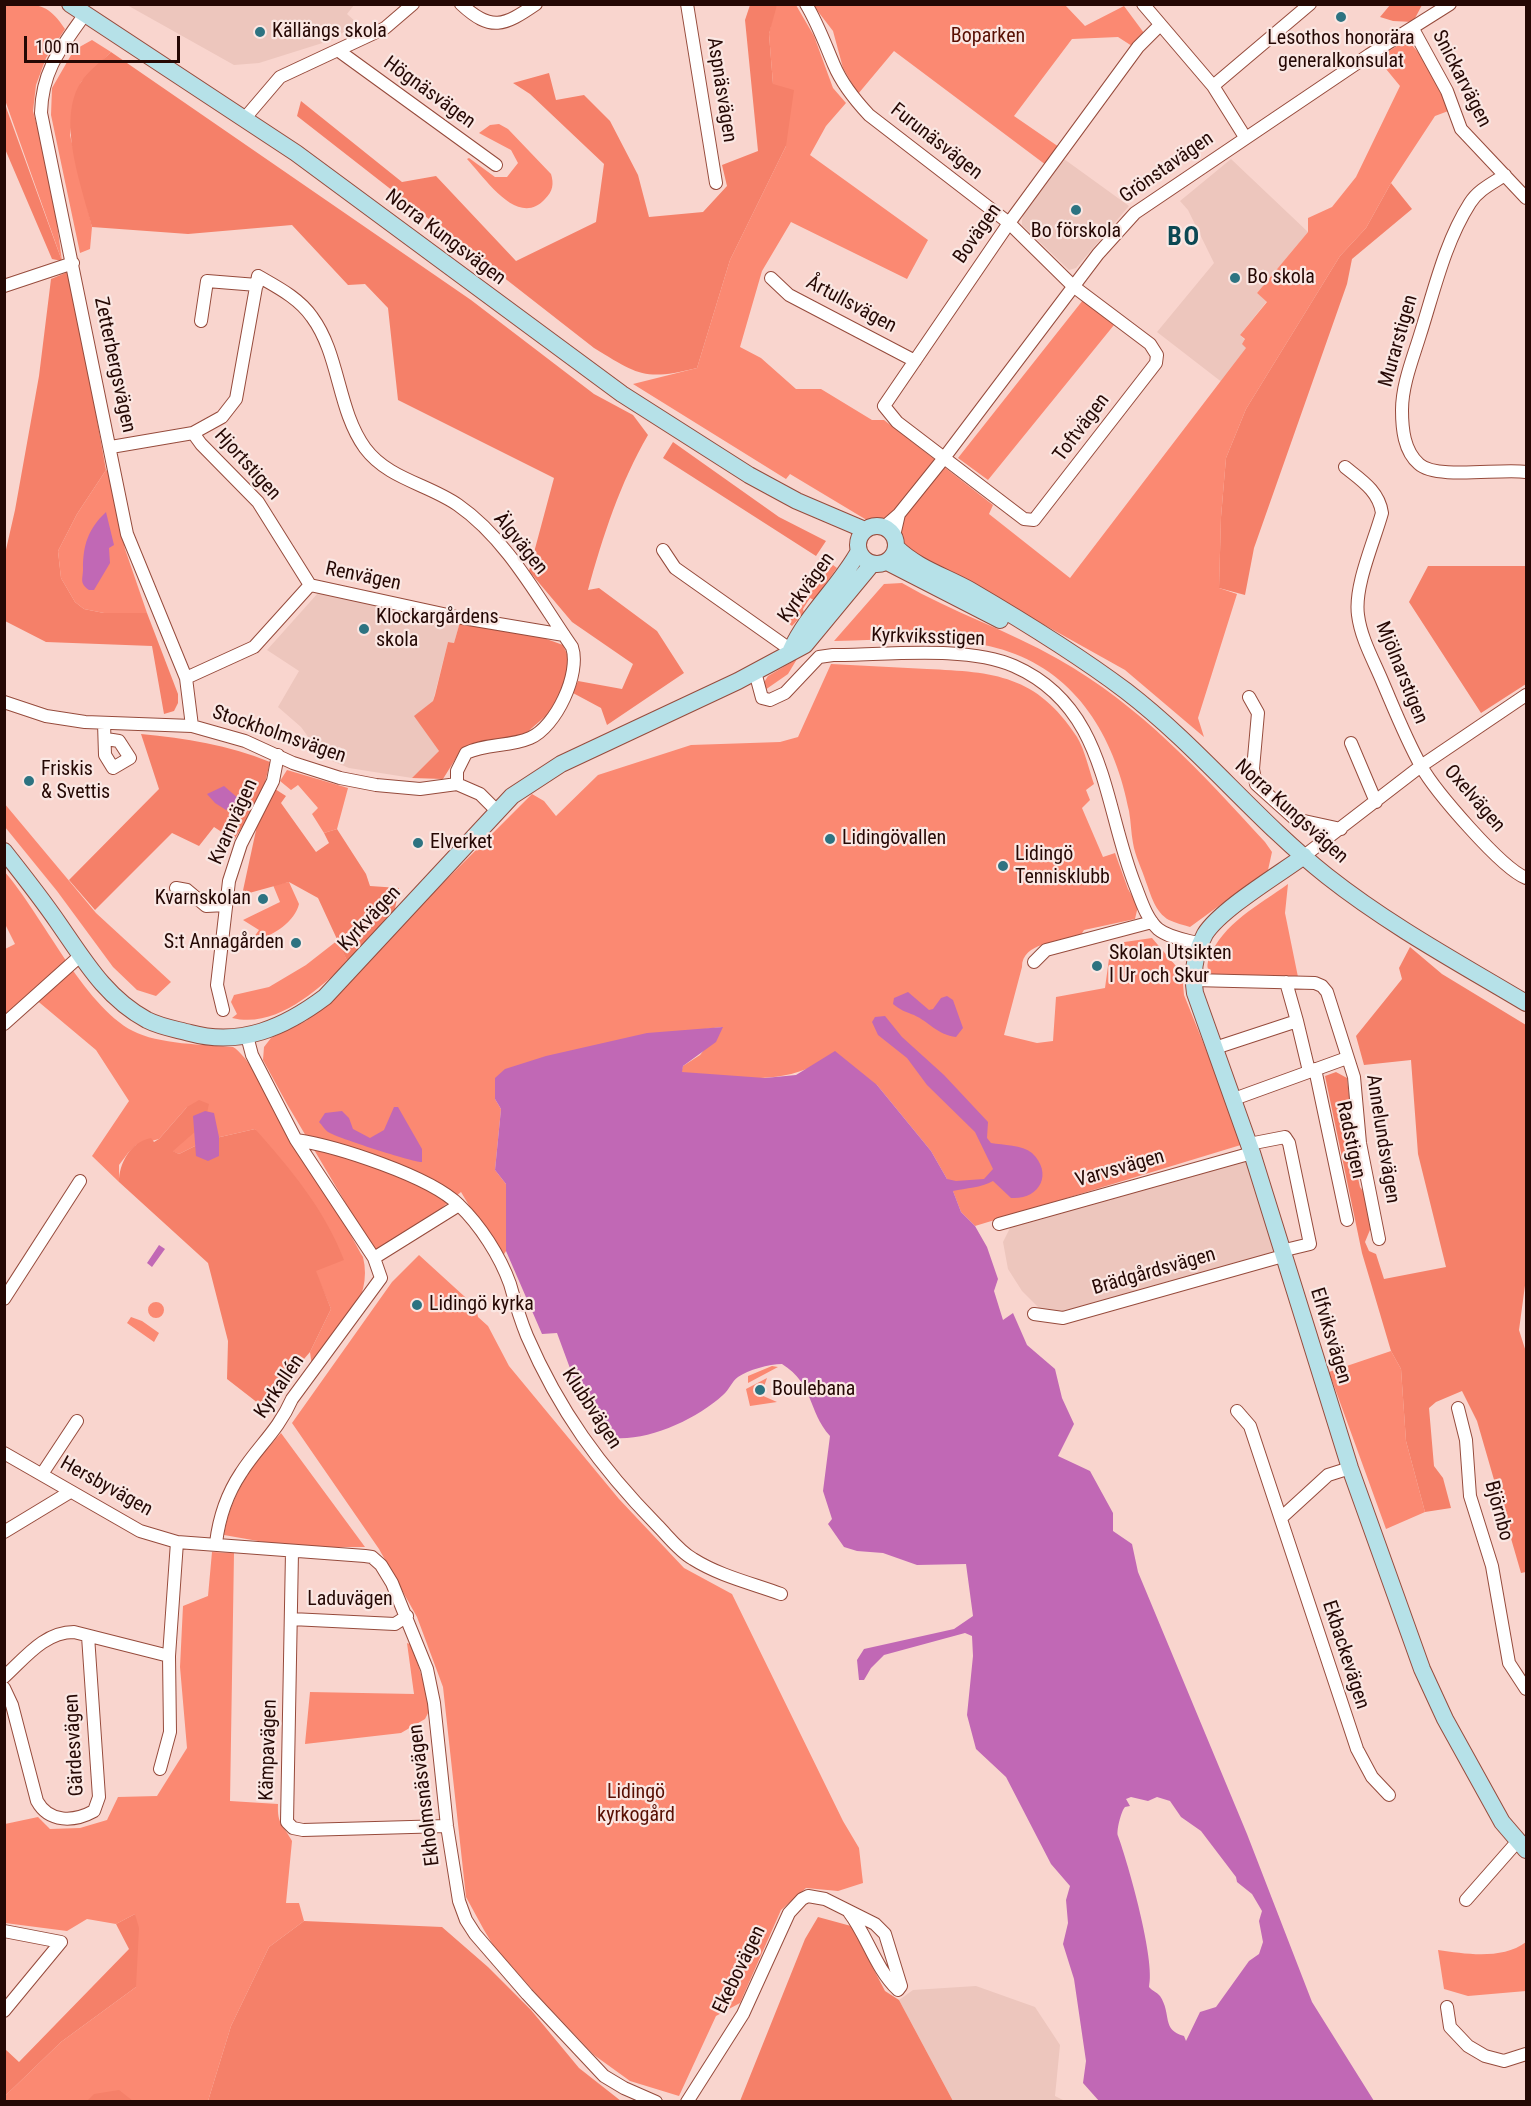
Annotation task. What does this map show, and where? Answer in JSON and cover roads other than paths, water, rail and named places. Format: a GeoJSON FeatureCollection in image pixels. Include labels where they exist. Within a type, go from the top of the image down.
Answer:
{"type":"FeatureCollection","features":[{"type":"Feature","properties":{"kind":"street","name":"Norra Kungsvägen"},"geometry":{"type":"LineString","coordinates":[[70,4],[296,153],[622,394],[749,475],[797,501],[865,530]]}},
{"type":"Feature","properties":{"kind":"street"},"geometry":{"type":"LineString","coordinates":[[245,118],[280,77],[385,28],[413,4]]}},
{"type":"Feature","properties":{"kind":"street"},"geometry":{"type":"LineString","coordinates":[[461,4],[476,17],[491,23],[510,21],[536,4]]}},
{"type":"Feature","properties":{"kind":"street","name":"Aspnäsvägen"},"geometry":{"type":"LineString","coordinates":[[687,4],[716,183]]}},
{"type":"Feature","properties":{"kind":"street","name":"Furunäsvägen"},"geometry":{"type":"LineString","coordinates":[[806,4],[821,32],[834,66],[850,94],[869,115],[1009,223],[1073,286]]}},
{"type":"Feature","properties":{"kind":"street"},"geometry":{"type":"LineString","coordinates":[[1143,4],[1213,86],[1245,137]]}},
{"type":"Feature","properties":{"kind":"street"},"geometry":{"type":"LineString","coordinates":[[1213,86],[1310,4]]}},
{"type":"Feature","properties":{"kind":"street","name":"Grönstavägen"},"geometry":{"type":"LineString","coordinates":[[891,537],[899,514],[1107,242],[1135,213],[1245,137],[1450,4]]}},
{"type":"Feature","properties":{"kind":"street","name":"Zetterbergsvägen"},"geometry":{"type":"LineString","coordinates":[[85,14],[57,54],[46,75],[41,92],[44,130],[111,447],[127,534],[147,589],[186,678],[192,726]]}},
{"type":"Feature","properties":{"kind":"street","name":"Bovägen"},"geometry":{"type":"LineString","coordinates":[[944,458],[897,422],[884,406],[1009,223],[1138,47],[1160,25]]}},
{"type":"Feature","properties":{"kind":"street","name":"Snickarvägen"},"geometry":{"type":"LineString","coordinates":[[1413,28],[1447,91],[1461,129],[1527,198]]}},
{"type":"Feature","properties":{"kind":"street","name":"Högnäsvägen"},"geometry":{"type":"LineString","coordinates":[[339,51],[496,165]]}},
{"type":"Feature","properties":{"kind":"street","name":"Murarstigen"},"geometry":{"type":"LineString","coordinates":[[1505,175],[1479,192],[1459,224],[1441,267],[1410,370],[1402,408],[1402,422],[1407,449],[1420,466],[1448,472],[1527,472]]}},
{"type":"Feature","properties":{"kind":"street"},"geometry":{"type":"LineString","coordinates":[[4,286],[73,263]]}},
{"type":"Feature","properties":{"kind":"street","name":"Årtullsvägen"},"geometry":{"type":"LineString","coordinates":[[771,278],[789,295],[915,361]]}},
{"type":"Feature","properties":{"kind":"street"},"geometry":{"type":"LineString","coordinates":[[111,447],[193,433],[222,417],[236,399],[257,280],[207,280],[201,321]]}},
{"type":"Feature","properties":{"kind":"street","name":"Älgvägen"},"geometry":{"type":"LineString","coordinates":[[257,280],[300,304],[313,317],[324,339],[352,428],[366,449],[387,469],[457,504],[497,540],[564,635],[576,658],[574,676],[546,727],[530,738],[483,746],[466,753],[457,771],[457,784]]}},
{"type":"Feature","properties":{"kind":"street","name":"Toftvägen"},"geometry":{"type":"LineString","coordinates":[[944,458],[1024,519],[1034,520],[1156,363],[1157,355],[1150,344],[1073,286]]}},
{"type":"Feature","properties":{"kind":"street","name":"Hjortstigen"},"geometry":{"type":"LineString","coordinates":[[193,433],[258,502],[310,585]]}},
{"type":"Feature","properties":{"kind":"street","name":"Mjölnarstigen"},"geometry":{"type":"LineString","coordinates":[[1345,467],[1366,484],[1380,501],[1382,513],[1358,597],[1358,614],[1361,632],[1398,721],[1421,766]]}},
{"type":"Feature","properties":{"kind":"street","name":"Norra Kungsvägen"},"geometry":{"type":"LineString","coordinates":[[797,501],[842,532],[858,550]]}},
{"type":"Feature","properties":{"kind":"street"},"geometry":{"type":"LineString","coordinates":[[872,526],[891,537],[880,563],[862,557],[858,550],[858,541],[865,530],[872,526]]}},
{"type":"Feature","properties":{"kind":"street","name":"Norra Kungsvägen"},"geometry":{"type":"LineString","coordinates":[[891,537],[908,559],[952,580],[1026,623],[1040,635],[1116,684],[1152,712],[1328,877],[1388,918],[1527,1003]]}},
{"type":"Feature","properties":{"kind":"street"},"geometry":{"type":"LineString","coordinates":[[663,549],[675,568],[791,650]]}},
{"type":"Feature","properties":{"kind":"street","name":"Kyrkvägen"},"geometry":{"type":"LineString","coordinates":[[791,650],[797,637],[848,570],[858,550]]}},
{"type":"Feature","properties":{"kind":"street","name":"Norra Kungsvägen"},"geometry":{"type":"LineString","coordinates":[[880,563],[1022,630],[1040,635]]}},
{"type":"Feature","properties":{"kind":"street","name":"Kyrkvägen"},"geometry":{"type":"LineString","coordinates":[[4,851],[53,915],[80,956],[121,1003],[161,1027],[225,1039],[247,1036],[286,1023],[325,997],[497,811],[525,786],[561,764],[755,672],[791,650],[805,645],[880,563]]}},
{"type":"Feature","properties":{"kind":"street","name":"Renvägen"},"geometry":{"type":"LineString","coordinates":[[186,678],[254,647],[310,585],[457,617],[564,635]]}},
{"type":"Feature","properties":{"kind":"street","name":"Kyrkviksstigen"},"geometry":{"type":"LineString","coordinates":[[755,672],[762,698],[771,700],[785,693],[819,657],[833,655],[979,657],[1014,666],[1036,679],[1074,714],[1088,737],[1110,796],[1128,867],[1152,922]]}},
{"type":"Feature","properties":{"kind":"street"},"geometry":{"type":"LineString","coordinates":[[1347,1058],[1327,992],[1322,986],[1315,983],[1193,980],[1201,944],[1206,933],[1219,920],[1421,766],[1527,695]]}},
{"type":"Feature","properties":{"kind":"street"},"geometry":{"type":"LineString","coordinates":[[1249,697],[1258,713],[1253,769],[1257,784],[1295,819],[1341,828]]}},
{"type":"Feature","properties":{"kind":"street","name":"Stockholmsvägen"},"geometry":{"type":"LineString","coordinates":[[4,702],[46,716],[104,723],[192,726],[244,741],[340,778],[376,785],[420,789],[457,784]]}},
{"type":"Feature","properties":{"kind":"street"},"geometry":{"type":"LineString","coordinates":[[104,723],[106,740]]}},
{"type":"Feature","properties":{"kind":"street"},"geometry":{"type":"LineString","coordinates":[[1351,742],[1376,802]]}},
{"type":"Feature","properties":{"kind":"street","name":"Kvarnvägen"},"geometry":{"type":"LineString","coordinates":[[223,1010],[217,985],[226,906],[235,858],[273,781],[278,755]]}},
{"type":"Feature","properties":{"kind":"street","name":"Oxelvägen"},"geometry":{"type":"LineString","coordinates":[[1421,766],[1485,842],[1517,874],[1527,878]]}},
{"type":"Feature","properties":{"kind":"street"},"geometry":{"type":"LineString","coordinates":[[457,784],[480,794],[497,811]]}},
{"type":"Feature","properties":{"kind":"street"},"geometry":{"type":"LineString","coordinates":[[176,888],[187,890],[206,906],[226,906]]}},
{"type":"Feature","properties":{"kind":"street"},"geometry":{"type":"LineString","coordinates":[[1034,962],[1046,950],[1152,922],[1162,931],[1201,944]]}},
{"type":"Feature","properties":{"kind":"street"},"geometry":{"type":"LineString","coordinates":[[4,1024],[80,956]]}},
{"type":"Feature","properties":{"kind":"street","name":"Elfviksvägen"},"geometry":{"type":"LineString","coordinates":[[1193,980],[1251,1148],[1350,1468],[1422,1670],[1502,1822],[1522,1846]]}},
{"type":"Feature","properties":{"kind":"street","name":"Radstigen"},"geometry":{"type":"LineString","coordinates":[[1286,982],[1312,1070],[1347,1220]]}},
{"type":"Feature","properties":{"kind":"street"},"geometry":{"type":"LineString","coordinates":[[1215,1048],[1297,1021]]}},
{"type":"Feature","properties":{"kind":"street","name":"Kyrkallén"},"geometry":{"type":"LineString","coordinates":[[222,1544],[221,1515],[241,1472],[282,1421],[292,1399],[381,1278],[374,1258],[296,1140],[252,1055],[247,1036]]}},
{"type":"Feature","properties":{"kind":"street","name":"Annelundsvägen"},"geometry":{"type":"LineString","coordinates":[[1234,1099],[1347,1058],[1354,1077],[1360,1143],[1379,1239]]}},
{"type":"Feature","properties":{"kind":"street","name":"Varvsvägen"},"geometry":{"type":"LineString","coordinates":[[999,1224],[1285,1137],[1289,1143],[1310,1244],[1282,1253]]}},
{"type":"Feature","properties":{"kind":"street","name":"Klubbvägen"},"geometry":{"type":"LineString","coordinates":[[296,1140],[324,1144],[401,1174],[439,1190],[459,1205],[495,1253],[509,1282],[528,1338],[561,1407],[609,1472],[690,1558],[719,1575],[781,1594]]}},
{"type":"Feature","properties":{"kind":"street"},"geometry":{"type":"LineString","coordinates":[[4,1299],[80,1181]]}},
{"type":"Feature","properties":{"kind":"street"},"geometry":{"type":"LineString","coordinates":[[374,1258],[459,1205]]}},
{"type":"Feature","properties":{"kind":"street","name":"Brädgårdsvägen"},"geometry":{"type":"LineString","coordinates":[[1034,1314],[1063,1318],[1282,1253]]}},
{"type":"Feature","properties":{"kind":"street","name":"Björnbo"},"geometry":{"type":"LineString","coordinates":[[1458,1408],[1466,1440],[1470,1496],[1492,1566],[1509,1663],[1527,1689]]}},
{"type":"Feature","properties":{"kind":"street","name":"Ekbackevägen"},"geometry":{"type":"LineString","coordinates":[[1237,1411],[1250,1426],[1357,1749],[1372,1777],[1389,1795]]}},
{"type":"Feature","properties":{"kind":"street"},"geometry":{"type":"LineString","coordinates":[[42,1474],[77,1421]]}},
{"type":"Feature","properties":{"kind":"street","name":"Hersbyvägen"},"geometry":{"type":"LineString","coordinates":[[4,1453],[140,1531],[177,1542],[222,1544]]}},
{"type":"Feature","properties":{"kind":"street"},"geometry":{"type":"LineString","coordinates":[[1281,1518],[1328,1475],[1350,1468]]}},
{"type":"Feature","properties":{"kind":"street"},"geometry":{"type":"LineString","coordinates":[[4,1532],[70,1492]]}},
{"type":"Feature","properties":{"kind":"street"},"geometry":{"type":"LineString","coordinates":[[160,1769],[170,1732],[169,1656],[177,1542]]}},
{"type":"Feature","properties":{"kind":"street","name":"Ekholmsnäsvägen"},"geometry":{"type":"LineString","coordinates":[[222,1544],[292,1552],[372,1557],[381,1565],[407,1616],[427,1669],[459,1901],[475,1934],[604,2076],[656,2102]]}},
{"type":"Feature","properties":{"kind":"street","name":"Kämpavägen"},"geometry":{"type":"LineString","coordinates":[[292,1552],[285,1816],[290,1826],[303,1830],[447,1826]]}},
{"type":"Feature","properties":{"kind":"street","name":"Laduvägen"},"geometry":{"type":"LineString","coordinates":[[291,1619],[395,1624],[407,1616]]}},
{"type":"Feature","properties":{"kind":"street"},"geometry":{"type":"LineString","coordinates":[[4,1677],[39,1644],[62,1632],[169,1656]]}},
{"type":"Feature","properties":{"kind":"street","name":"Gärdesvägen"},"geometry":{"type":"LineString","coordinates":[[4,1688],[12,1705],[37,1802],[43,1812],[49,1816],[67,1819],[86,1816],[94,1811],[99,1797],[88,1636]]}},
{"type":"Feature","properties":{"kind":"street"},"geometry":{"type":"LineString","coordinates":[[1466,1900],[1522,1846]]}},
{"type":"Feature","properties":{"kind":"street","name":"Ekebovägen"},"geometry":{"type":"LineString","coordinates":[[687,2102],[743,2014],[789,1913],[808,1896],[825,1899],[875,1924],[885,1934],[901,1986],[898,1990],[888,1980],[861,1927],[849,1912]]}},
{"type":"Feature","properties":{"kind":"street"},"geometry":{"type":"LineString","coordinates":[[4,1931],[61,1942],[4,2011]]}},
{"type":"Feature","properties":{"kind":"street"},"geometry":{"type":"LineString","coordinates":[[1447,2007],[1450,2027],[1467,2046],[1485,2056],[1504,2061],[1527,2054]]}},
{"type":"Feature","properties":{"kind":"place","name":"Lesothos honorära generalkonsulat"},"geometry":{"type":"Point","coordinates":[1341,17]}},
{"type":"Feature","properties":{"kind":"place","name":"Källängs skola"},"geometry":{"type":"Point","coordinates":[260,32]}},
{"type":"Feature","properties":{"kind":"place","name":"Bo förskola"},"geometry":{"type":"Point","coordinates":[1076,210]}},
{"type":"Feature","properties":{"kind":"place","name":"Bo skola"},"geometry":{"type":"Point","coordinates":[1235,278]}},
{"type":"Feature","properties":{"kind":"place","name":"Klockargårdens skola"},"geometry":{"type":"Point","coordinates":[364,629]}},
{"type":"Feature","properties":{"kind":"place","name":"Friskis & Svettis"},"geometry":{"type":"Point","coordinates":[29,781]}},
{"type":"Feature","properties":{"kind":"place","name":"Lidingövallen"},"geometry":{"type":"Point","coordinates":[830,839]}},
{"type":"Feature","properties":{"kind":"place","name":"Elverket"},"geometry":{"type":"Point","coordinates":[418,843]}},
{"type":"Feature","properties":{"kind":"place","name":"Lidingö Tennisklubb"},"geometry":{"type":"Point","coordinates":[1003,866]}},
{"type":"Feature","properties":{"kind":"place","name":"Kvarnskolan"},"geometry":{"type":"Point","coordinates":[263,899]}},
{"type":"Feature","properties":{"kind":"place","name":"S:t Annagården"},"geometry":{"type":"Point","coordinates":[296,943]}},
{"type":"Feature","properties":{"kind":"place","name":"Skolan Utsikten I Ur och Skur"},"geometry":{"type":"Point","coordinates":[1097,966]}},
{"type":"Feature","properties":{"kind":"place","name":"Lidingö kyrka"},"geometry":{"type":"Point","coordinates":[417,1305]}},
{"type":"Feature","properties":{"kind":"place","name":"Boulebana"},"geometry":{"type":"Point","coordinates":[760,1390]}},
{"type":"Feature","properties":{"kind":"district","name":"BO"},"geometry":{"type":"Point","coordinates":[1184,238]}},
{"type":"Feature","properties":{"kind":"park label","name":"Boparken"},"geometry":{"type":"Point","coordinates":[988,37]}},
{"type":"Feature","properties":{"kind":"park label","name":"Lidingö kyrkogård"},"geometry":{"type":"Point","coordinates":[636,1804]}}]}
